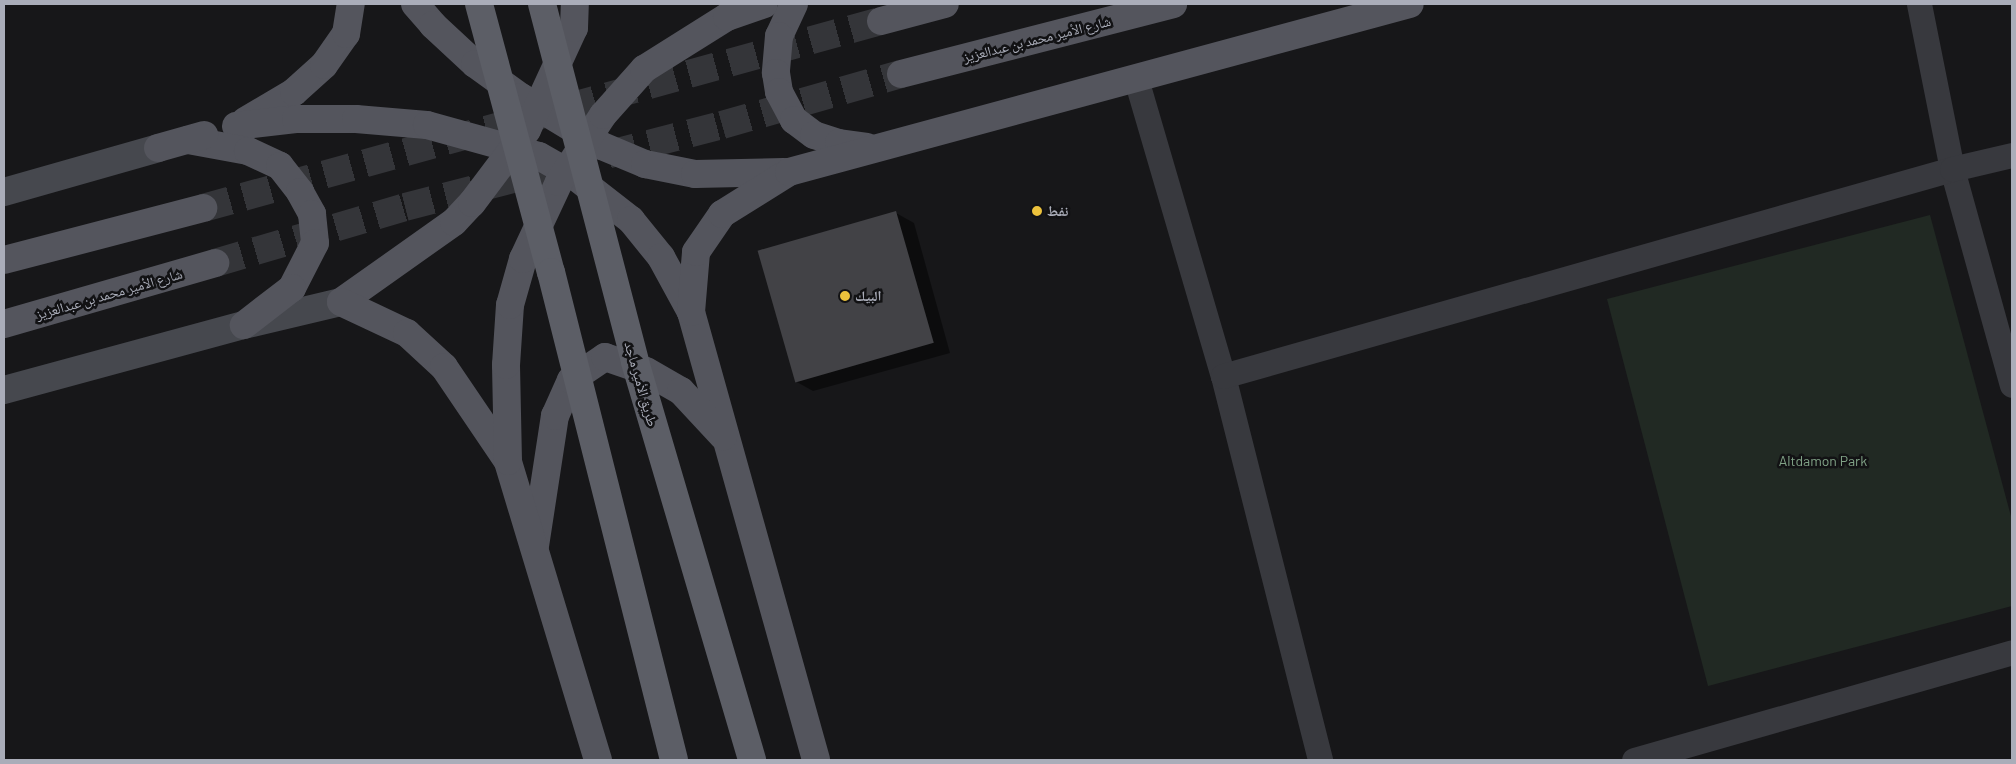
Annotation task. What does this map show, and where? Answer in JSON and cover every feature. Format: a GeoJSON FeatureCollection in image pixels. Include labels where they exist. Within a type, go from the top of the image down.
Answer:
{"type":"FeatureCollection","features":[{"type":"Feature","properties":{"kind":"highway"},"geometry":{"type":"LineString","coordinates":[[479,4],[551,272],[674,760]]}},
{"type":"Feature","properties":{"kind":"highway","name":"طريق الأمير ماجد"},"geometry":{"type":"LineString","coordinates":[[542,4],[634,362],[752,760]]}},
{"type":"Feature","properties":{"kind":"main road"},"geometry":{"type":"LineString","coordinates":[[236,126],[294,92],[324,65],[346,34],[351,4]]}},
{"type":"Feature","properties":{"kind":"main road"},"geometry":{"type":"LineString","coordinates":[[415,4],[432,26],[475,64],[538,108],[587,138],[645,164],[695,174],[789,172],[1410,4]]}},
{"type":"Feature","properties":{"kind":"main road"},"geometry":{"type":"LineString","coordinates":[[4,390],[244,324],[340,302],[454,222],[472,204],[510,148],[527,130],[574,28],[575,4]]}},
{"type":"Feature","properties":{"kind":"main road"},"geometry":{"type":"LineString","coordinates":[[598,760],[508,461],[506,364],[510,305],[523,259],[566,171],[603,115],[644,69],[727,17],[764,4]]}},
{"type":"Feature","properties":{"kind":"main road"},"geometry":{"type":"LineString","coordinates":[[794,4],[779,36],[776,73],[779,92],[794,120],[814,135],[839,144],[874,148]]}},
{"type":"Feature","properties":{"kind":"main road"},"geometry":{"type":"LineString","coordinates":[[881,22],[945,4]]}},
{"type":"Feature","properties":{"kind":"main road","name":"شارع الأمير محمد بن عبدالعزيز"},"geometry":{"type":"LineString","coordinates":[[900,74],[1173,4]]}},
{"type":"Feature","properties":{"kind":"main road"},"geometry":{"type":"LineString","coordinates":[[4,192],[236,126],[296,119],[397,122],[427,125],[539,156],[566,171],[631,220],[661,257],[691,312],[816,760]]}},
{"type":"Feature","properties":{"kind":"main road"},"geometry":{"type":"LineString","coordinates":[[188,140],[248,152],[280,166],[300,192],[312,214],[316,243],[292,288],[244,324]]}},
{"type":"Feature","properties":{"kind":"main road"},"geometry":{"type":"LineString","coordinates":[[691,312],[696,252],[722,214],[789,172]]}},
{"type":"Feature","properties":{"kind":"main road"},"geometry":{"type":"LineString","coordinates":[[4,260],[204,208]]}},
{"type":"Feature","properties":{"kind":"main road","name":"شارع الأمير محمد بن عبدالعزيز"},"geometry":{"type":"LineString","coordinates":[[4,324],[215,263]]}},
{"type":"Feature","properties":{"kind":"main road"},"geometry":{"type":"LineString","coordinates":[[340,302],[407,333],[444,367],[508,461]]}},
{"type":"Feature","properties":{"kind":"main road"},"geometry":{"type":"LineString","coordinates":[[534,551],[555,416],[571,380],[605,357],[646,371],[681,391],[725,439]]}},
{"type":"Feature","properties":{"kind":"street"},"geometry":{"type":"LineString","coordinates":[[1919,4],[1952,169],[2012,385]]}},
{"type":"Feature","properties":{"kind":"street"},"geometry":{"type":"LineString","coordinates":[[1136,79],[1223,376],[1320,760]]}},
{"type":"Feature","properties":{"kind":"street"},"geometry":{"type":"LineString","coordinates":[[1223,376],[1952,169],[2012,155]]}},
{"type":"Feature","properties":{"kind":"street"},"geometry":{"type":"LineString","coordinates":[[1634,760],[2012,652]]}},
{"type":"Feature","properties":{"kind":"green space","name":"Altdamon Park"},"geometry":{"type":"Polygon","coordinates":[[[1930,215],[2012,520],[2012,606],[1708,686],[1607,299],[1930,215]]]}},
{"type":"Feature","properties":{"kind":"building","name":"البيك"},"geometry":{"type":"Polygon","coordinates":[[[896,211],[934,343],[795,382],[758,251],[896,211]]]}},
{"type":"Feature","properties":{"kind":"tunnel"},"geometry":{"type":"LineString","coordinates":[[203,208],[881,21]]}},
{"type":"Feature","properties":{"kind":"tunnel"},"geometry":{"type":"LineString","coordinates":[[215,263],[405,207],[722,125],[901,74]]}},
{"type":"Feature","properties":{"kind":"place","name":"نفط"},"geometry":{"type":"Point","coordinates":[1037,211]}},
{"type":"Feature","properties":{"kind":"place","name":"البيك"},"geometry":{"type":"Point","coordinates":[845,296]}}]}
